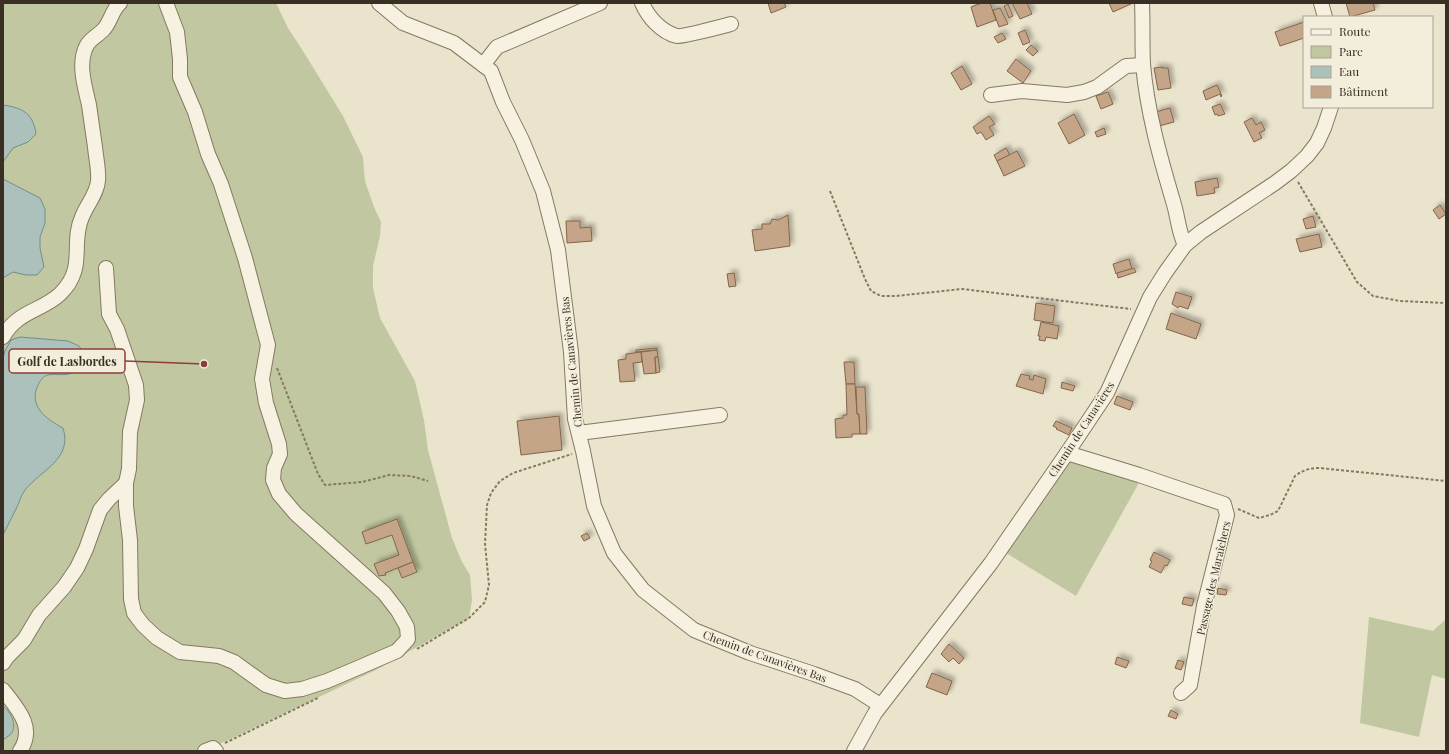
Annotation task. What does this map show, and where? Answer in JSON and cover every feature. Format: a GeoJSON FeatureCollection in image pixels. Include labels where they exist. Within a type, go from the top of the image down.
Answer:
{"type":"FeatureCollection","features":[{"type":"Feature","properties":{"kind":"street"},"geometry":{"type":"LineString","coordinates":[[3,337],[16,321],[26,313],[51,301],[60,293],[71,279],[77,260],[78,231],[81,217],[95,193],[98,181],[97,161],[91,120],[82,72],[84,54],[87,45],[92,38],[104,29],[116,7],[120,3]]}},
{"type":"Feature","properties":{"kind":"street"},"geometry":{"type":"LineString","coordinates":[[106,268],[109,314],[117,329],[136,385],[137,400],[130,432],[129,469],[126,482],[126,506],[130,540],[131,599],[134,613],[143,625],[157,638],[180,652],[219,656],[234,662],[266,685],[285,691],[302,689],[397,651],[408,639],[407,628],[401,616],[384,593],[296,514],[279,494],[273,480],[274,468],[280,454],[279,444],[266,403],[262,379],[268,345],[245,258],[221,184],[208,154],[195,112],[180,77],[177,32],[166,3]]}},
{"type":"Feature","properties":{"kind":"street","name":"Chemin de Canavières Bas"},"geometry":{"type":"LineString","coordinates":[[378,3],[403,23],[454,43],[491,71],[543,191],[558,250],[571,352],[575,419],[594,506],[614,553],[644,590],[694,630],[750,653],[855,689],[880,705]]}},
{"type":"Feature","properties":{"kind":"street"},"geometry":{"type":"LineString","coordinates":[[483,65],[497,47],[600,3]]}},
{"type":"Feature","properties":{"kind":"street"},"geometry":{"type":"LineString","coordinates":[[642,3],[646,13],[662,29],[678,37],[731,24]]}},
{"type":"Feature","properties":{"kind":"street"},"geometry":{"type":"LineString","coordinates":[[1142,3],[1143,64],[1153,129],[1175,208],[1180,236],[1185,245]]}},
{"type":"Feature","properties":{"kind":"street"},"geometry":{"type":"LineString","coordinates":[[1321,3],[1325,16]]}},
{"type":"Feature","properties":{"kind":"street"},"geometry":{"type":"LineString","coordinates":[[991,95],[1022,90],[1067,95],[1084,92],[1097,86],[1126,66],[1143,64]]}},
{"type":"Feature","properties":{"kind":"street","name":"Chemin de Canavières"},"geometry":{"type":"LineString","coordinates":[[854,751],[880,705],[991,563],[1067,454],[1107,393],[1144,311],[1165,273],[1185,245],[1201,232],[1291,171],[1307,156],[1317,143],[1331,108]]}},
{"type":"Feature","properties":{"kind":"street"},"geometry":{"type":"LineString","coordinates":[[579,433],[720,415]]}},
{"type":"Feature","properties":{"kind":"street"},"geometry":{"type":"LineString","coordinates":[[1067,454],[1139,475],[1224,504]]}},
{"type":"Feature","properties":{"kind":"street"},"geometry":{"type":"LineString","coordinates":[[3,663],[24,640],[39,615],[64,586],[86,549],[100,510],[126,482]]}},
{"type":"Feature","properties":{"kind":"street","name":"Passage des Maraîchers"},"geometry":{"type":"LineString","coordinates":[[1181,693],[1190,686],[1204,606],[1228,515],[1224,504]]}},
{"type":"Feature","properties":{"kind":"street"},"geometry":{"type":"LineString","coordinates":[[3,690],[18,708],[25,723],[27,735],[25,745],[20,751]]}},
{"type":"Feature","properties":{"kind":"path"},"geometry":{"type":"LineString","coordinates":[[1291,171],[1357,282],[1373,296],[1400,300],[1446,303]]}},
{"type":"Feature","properties":{"kind":"path"},"geometry":{"type":"LineString","coordinates":[[830,191],[865,279],[871,291],[881,296],[962,290],[1144,311]]}},
{"type":"Feature","properties":{"kind":"path"},"geometry":{"type":"LineString","coordinates":[[276,366],[318,474],[325,484],[362,482],[389,475],[411,476],[428,481]]}},
{"type":"Feature","properties":{"kind":"path"},"geometry":{"type":"LineString","coordinates":[[411,652],[469,618],[485,602],[489,586],[485,544],[487,506],[491,493],[500,481],[513,473],[583,451]]}},
{"type":"Feature","properties":{"kind":"path"},"geometry":{"type":"LineString","coordinates":[[1224,504],[1259,518],[1270,516],[1278,511],[1296,476],[1300,472],[1309,468],[1446,481]]}},
{"type":"Feature","properties":{"kind":"path"},"geometry":{"type":"LineString","coordinates":[[212,750],[319,698]]}},
{"type":"Feature","properties":{"kind":"green space"},"geometry":{"type":"Polygon","coordinates":[[[3,3],[276,3],[288,28],[343,116],[363,157],[365,181],[381,222],[380,236],[373,266],[373,288],[380,318],[415,381],[424,420],[428,450],[452,538],[462,562],[470,575],[472,600],[469,618],[376,670],[205,751],[3,751],[3,3]]]}},
{"type":"Feature","properties":{"kind":"green space"},"geometry":{"type":"Polygon","coordinates":[[[1070,460],[1140,481],[1076,596],[1006,553],[1070,460]]]}},
{"type":"Feature","properties":{"kind":"green space"},"geometry":{"type":"Polygon","coordinates":[[[1369,617],[1433,631],[1446,619],[1446,679],[1432,675],[1419,737],[1360,723],[1369,617]]]}},
{"type":"Feature","properties":{"kind":"water"},"geometry":{"type":"Polygon","coordinates":[[[3,105],[21,110],[30,116],[35,127],[36,134],[28,142],[13,148],[3,162],[3,105]]]}},
{"type":"Feature","properties":{"kind":"water"},"geometry":{"type":"Polygon","coordinates":[[[3,179],[40,198],[45,209],[45,223],[40,237],[40,248],[44,267],[37,275],[26,275],[13,272],[3,278],[3,179]]]}},
{"type":"Feature","properties":{"kind":"water"},"geometry":{"type":"Polygon","coordinates":[[[20,337],[68,341],[79,346],[85,354],[75,371],[67,374],[46,376],[38,385],[35,399],[37,405],[45,416],[63,428],[65,439],[64,448],[54,463],[24,492],[3,535],[3,358],[11,340],[20,337]]]}},
{"type":"Feature","properties":{"kind":"water"},"geometry":{"type":"Polygon","coordinates":[[[3,706],[12,718],[14,727],[11,734],[3,740],[3,706]]]}},
{"type":"Feature","properties":{"kind":"building"},"geometry":{"type":"Polygon","coordinates":[[[768,3],[784,3],[786,7],[771,13],[768,3]]]}},
{"type":"Feature","properties":{"kind":"building"},"geometry":{"type":"Polygon","coordinates":[[[982,3],[990,3],[996,20],[977,27],[971,7],[982,3]]]}},
{"type":"Feature","properties":{"kind":"building"},"geometry":{"type":"Polygon","coordinates":[[[1012,3],[1027,3],[1032,14],[1020,19],[1012,3]]]}},
{"type":"Feature","properties":{"kind":"building"},"geometry":{"type":"Polygon","coordinates":[[[1109,3],[1133,3],[1113,12],[1109,3]]]}},
{"type":"Feature","properties":{"kind":"building"},"geometry":{"type":"Polygon","coordinates":[[[1346,3],[1373,3],[1375,10],[1350,16],[1346,3]]]}},
{"type":"Feature","properties":{"kind":"building"},"geometry":{"type":"Polygon","coordinates":[[[1008,4],[1013,16],[1009,18],[1004,6],[1008,4]]]}},
{"type":"Feature","properties":{"kind":"building"},"geometry":{"type":"Polygon","coordinates":[[[1000,8],[1008,24],[999,27],[993,10],[1000,8]]]}},
{"type":"Feature","properties":{"kind":"building"},"geometry":{"type":"Polygon","coordinates":[[[1303,22],[1303,38],[1280,46],[1275,32],[1303,22]]]}},
{"type":"Feature","properties":{"kind":"building"},"geometry":{"type":"Polygon","coordinates":[[[1025,30],[1030,42],[1023,45],[1018,33],[1025,30]]]}},
{"type":"Feature","properties":{"kind":"building"},"geometry":{"type":"Polygon","coordinates":[[[1002,33],[1006,39],[998,43],[994,37],[1002,33]]]}},
{"type":"Feature","properties":{"kind":"building"},"geometry":{"type":"Polygon","coordinates":[[[1031,45],[1038,51],[1033,56],[1026,50],[1031,45]]]}},
{"type":"Feature","properties":{"kind":"building"},"geometry":{"type":"Polygon","coordinates":[[[1016,59],[1031,71],[1023,83],[1007,71],[1016,59]]]}},
{"type":"Feature","properties":{"kind":"building"},"geometry":{"type":"Polygon","coordinates":[[[962,66],[972,84],[961,90],[951,73],[962,66]]]}},
{"type":"Feature","properties":{"kind":"building"},"geometry":{"type":"Polygon","coordinates":[[[1154,68],[1168,68],[1171,88],[1158,90],[1154,68]]]}},
{"type":"Feature","properties":{"kind":"building"},"geometry":{"type":"Polygon","coordinates":[[[1217,85],[1222,96],[1221,97],[1220,94],[1206,100],[1203,91],[1217,85]]]}},
{"type":"Feature","properties":{"kind":"building"},"geometry":{"type":"Polygon","coordinates":[[[1108,92],[1113,104],[1101,109],[1096,96],[1108,92]]]}},
{"type":"Feature","properties":{"kind":"building"},"geometry":{"type":"Polygon","coordinates":[[[1220,104],[1225,114],[1218,116],[1217,114],[1215,115],[1212,107],[1220,104]]]}},
{"type":"Feature","properties":{"kind":"building"},"geometry":{"type":"Polygon","coordinates":[[[1170,108],[1174,122],[1159,126],[1155,112],[1170,108]]]}},
{"type":"Feature","properties":{"kind":"building"},"geometry":{"type":"Polygon","coordinates":[[[1074,114],[1085,135],[1069,144],[1058,123],[1074,114]]]}},
{"type":"Feature","properties":{"kind":"building"},"geometry":{"type":"Polygon","coordinates":[[[989,116],[995,124],[989,127],[994,135],[986,140],[981,132],[977,134],[973,127],[989,116]]]}},
{"type":"Feature","properties":{"kind":"building"},"geometry":{"type":"Polygon","coordinates":[[[1252,118],[1256,125],[1261,122],[1265,130],[1259,133],[1262,138],[1254,142],[1244,122],[1252,118]]]}},
{"type":"Feature","properties":{"kind":"building"},"geometry":{"type":"Polygon","coordinates":[[[1104,128],[1106,134],[1097,137],[1095,132],[1104,128]]]}},
{"type":"Feature","properties":{"kind":"building"},"geometry":{"type":"Polygon","coordinates":[[[1006,148],[1010,155],[997,161],[994,155],[1006,148]]]}},
{"type":"Feature","properties":{"kind":"building"},"geometry":{"type":"Polygon","coordinates":[[[1017,151],[1025,166],[1004,176],[997,161],[1017,151]]]}},
{"type":"Feature","properties":{"kind":"building"},"geometry":{"type":"Polygon","coordinates":[[[1217,178],[1219,187],[1214,188],[1215,193],[1197,196],[1195,182],[1217,178]]]}},
{"type":"Feature","properties":{"kind":"building"},"geometry":{"type":"Polygon","coordinates":[[[1440,205],[1446,214],[1439,219],[1433,210],[1440,205]]]}},
{"type":"Feature","properties":{"kind":"building"},"geometry":{"type":"Polygon","coordinates":[[[788,215],[790,246],[755,251],[752,230],[762,229],[762,224],[770,224],[772,219],[778,220],[788,215]]]}},
{"type":"Feature","properties":{"kind":"building"},"geometry":{"type":"Polygon","coordinates":[[[1313,216],[1316,227],[1306,229],[1303,219],[1313,216]]]}},
{"type":"Feature","properties":{"kind":"building"},"geometry":{"type":"Polygon","coordinates":[[[566,221],[580,221],[580,228],[591,227],[592,241],[567,243],[566,221]]]}},
{"type":"Feature","properties":{"kind":"building"},"geometry":{"type":"Polygon","coordinates":[[[1319,234],[1322,247],[1300,252],[1296,239],[1319,234]]]}},
{"type":"Feature","properties":{"kind":"building"},"geometry":{"type":"Polygon","coordinates":[[[1129,259],[1132,269],[1116,274],[1113,264],[1129,259]]]}},
{"type":"Feature","properties":{"kind":"building"},"geometry":{"type":"Polygon","coordinates":[[[1134,268],[1136,272],[1118,278],[1117,273],[1134,268]]]}},
{"type":"Feature","properties":{"kind":"building"},"geometry":{"type":"Polygon","coordinates":[[[734,273],[736,286],[729,287],[727,274],[734,273]]]}},
{"type":"Feature","properties":{"kind":"building"},"geometry":{"type":"Polygon","coordinates":[[[1176,292],[1192,297],[1188,309],[1179,306],[1178,308],[1172,304],[1176,292]]]}},
{"type":"Feature","properties":{"kind":"building"},"geometry":{"type":"Polygon","coordinates":[[[1036,303],[1055,306],[1053,323],[1034,320],[1036,303]]]}},
{"type":"Feature","properties":{"kind":"building"},"geometry":{"type":"Polygon","coordinates":[[[1171,313],[1201,324],[1196,339],[1166,329],[1171,313]]]}},
{"type":"Feature","properties":{"kind":"building"},"geometry":{"type":"Polygon","coordinates":[[[1041,322],[1059,326],[1057,339],[1046,337],[1045,341],[1039,340],[1040,336],[1038,336],[1041,322]]]}},
{"type":"Feature","properties":{"kind":"building"},"geometry":{"type":"Polygon","coordinates":[[[657,348],[657,350],[636,352],[636,350],[657,348]]]}},
{"type":"Feature","properties":{"kind":"building"},"geometry":{"type":"Polygon","coordinates":[[[657,350],[658,357],[655,357],[656,373],[644,374],[641,352],[657,350]]]}},
{"type":"Feature","properties":{"kind":"building"},"geometry":{"type":"Polygon","coordinates":[[[641,352],[642,362],[633,363],[635,381],[620,382],[618,360],[626,359],[626,354],[641,352]]]}},
{"type":"Feature","properties":{"kind":"building"},"geometry":{"type":"Polygon","coordinates":[[[655,357],[658,357],[660,372],[656,373],[655,357]]]}},
{"type":"Feature","properties":{"kind":"building"},"geometry":{"type":"Polygon","coordinates":[[[844,362],[854,362],[855,384],[846,384],[844,362]]]}},
{"type":"Feature","properties":{"kind":"building"},"geometry":{"type":"Polygon","coordinates":[[[1021,374],[1030,376],[1029,379],[1033,380],[1034,375],[1046,379],[1043,394],[1016,386],[1021,374]]]}},
{"type":"Feature","properties":{"kind":"building"},"geometry":{"type":"Polygon","coordinates":[[[1062,382],[1075,386],[1073,391],[1061,388],[1062,382]]]}},
{"type":"Feature","properties":{"kind":"building"},"geometry":{"type":"Polygon","coordinates":[[[846,384],[855,384],[860,434],[852,434],[852,437],[836,438],[835,419],[843,418],[843,415],[847,415],[846,384]]]}},
{"type":"Feature","properties":{"kind":"building"},"geometry":{"type":"Polygon","coordinates":[[[856,387],[865,387],[867,434],[860,434],[859,414],[857,414],[856,387]]]}},
{"type":"Feature","properties":{"kind":"building"},"geometry":{"type":"Polygon","coordinates":[[[1117,396],[1133,402],[1130,410],[1114,404],[1117,396]]]}},
{"type":"Feature","properties":{"kind":"building"},"geometry":{"type":"Polygon","coordinates":[[[559,416],[562,450],[521,455],[517,421],[559,416]]]}},
{"type":"Feature","properties":{"kind":"building"},"geometry":{"type":"Polygon","coordinates":[[[1056,421],[1072,428],[1069,435],[1053,426],[1056,421]]]}},
{"type":"Feature","properties":{"kind":"building"},"geometry":{"type":"Polygon","coordinates":[[[397,519],[413,562],[385,573],[386,575],[379,576],[374,564],[399,555],[392,535],[366,544],[362,532],[397,519]]]}},
{"type":"Feature","properties":{"kind":"building"},"geometry":{"type":"Polygon","coordinates":[[[587,533],[590,538],[584,541],[581,536],[587,533]]]}},
{"type":"Feature","properties":{"kind":"building"},"geometry":{"type":"Polygon","coordinates":[[[1154,552],[1170,560],[1167,566],[1165,565],[1161,573],[1149,567],[1152,561],[1150,560],[1154,552]]]}},
{"type":"Feature","properties":{"kind":"building"},"geometry":{"type":"Polygon","coordinates":[[[413,562],[417,572],[402,578],[398,568],[413,562]]]}},
{"type":"Feature","properties":{"kind":"building"},"geometry":{"type":"Polygon","coordinates":[[[1218,588],[1227,590],[1226,595],[1217,594],[1218,588]]]}},
{"type":"Feature","properties":{"kind":"building"},"geometry":{"type":"Polygon","coordinates":[[[1184,597],[1194,599],[1192,606],[1182,604],[1184,597]]]}},
{"type":"Feature","properties":{"kind":"building"},"geometry":{"type":"Polygon","coordinates":[[[949,644],[964,658],[959,664],[953,658],[949,662],[941,654],[949,644]]]}},
{"type":"Feature","properties":{"kind":"building"},"geometry":{"type":"Polygon","coordinates":[[[1117,657],[1129,661],[1126,668],[1115,664],[1117,657]]]}},
{"type":"Feature","properties":{"kind":"building"},"geometry":{"type":"Polygon","coordinates":[[[1178,660],[1184,662],[1181,670],[1175,668],[1178,660]]]}},
{"type":"Feature","properties":{"kind":"building"},"geometry":{"type":"Polygon","coordinates":[[[932,673],[952,681],[947,695],[926,687],[932,673]]]}},
{"type":"Feature","properties":{"kind":"building"},"geometry":{"type":"Polygon","coordinates":[[[1171,710],[1178,714],[1176,719],[1168,716],[1171,710]]]}},
{"type":"Feature","properties":{"kind":"place","name":"Golf de Lasbordes"},"geometry":{"type":"Point","coordinates":[204,364]}}]}
